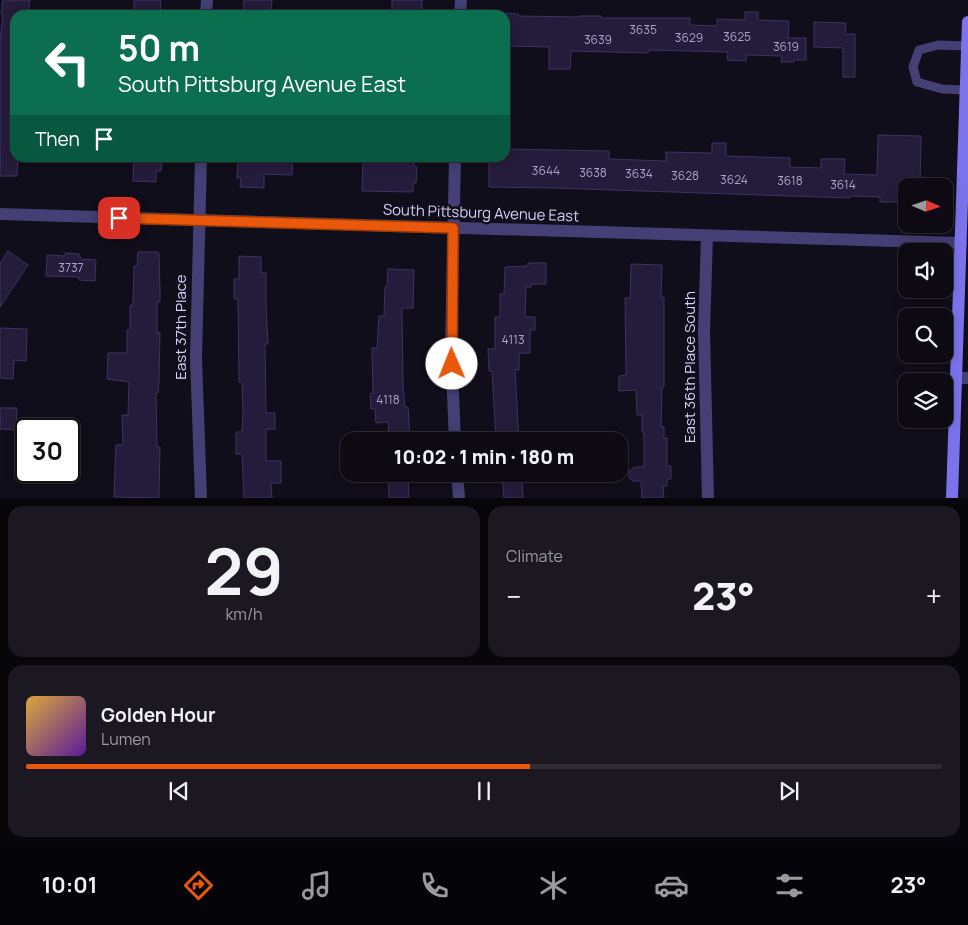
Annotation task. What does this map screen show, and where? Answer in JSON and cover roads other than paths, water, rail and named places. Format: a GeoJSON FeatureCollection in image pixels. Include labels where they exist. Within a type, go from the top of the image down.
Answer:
{"type":"FeatureCollection","features":[{"type":"Feature","properties":{"kind":"street"},"geometry":{"type":"LineString","coordinates":[[952,498],[962,378],[961,243],[968,22]]}},
{"type":"Feature","properties":{"kind":"street","name":"East 37th Place"},"geometry":{"type":"LineString","coordinates":[[201,162],[196,358],[201,498]]}},
{"type":"Feature","properties":{"kind":"street"},"geometry":{"type":"LineString","coordinates":[[455,162],[451,348],[455,432]]}},
{"type":"Feature","properties":{"kind":"street","name":"South Pittsburg Avenue East"},"geometry":{"type":"LineString","coordinates":[[0,214],[961,243]]}},
{"type":"Feature","properties":{"kind":"street","name":"East 36th Place South"},"geometry":{"type":"LineString","coordinates":[[707,236],[704,331],[708,498]]}},
{"type":"Feature","properties":{"kind":"street"},"geometry":{"type":"LineString","coordinates":[[458,482],[459,498]]}},
{"type":"Feature","properties":{"kind":"lane"},"geometry":{"type":"LineString","coordinates":[[966,90],[942,89],[917,82],[913,67],[919,50],[938,45],[967,46]]}}]}
